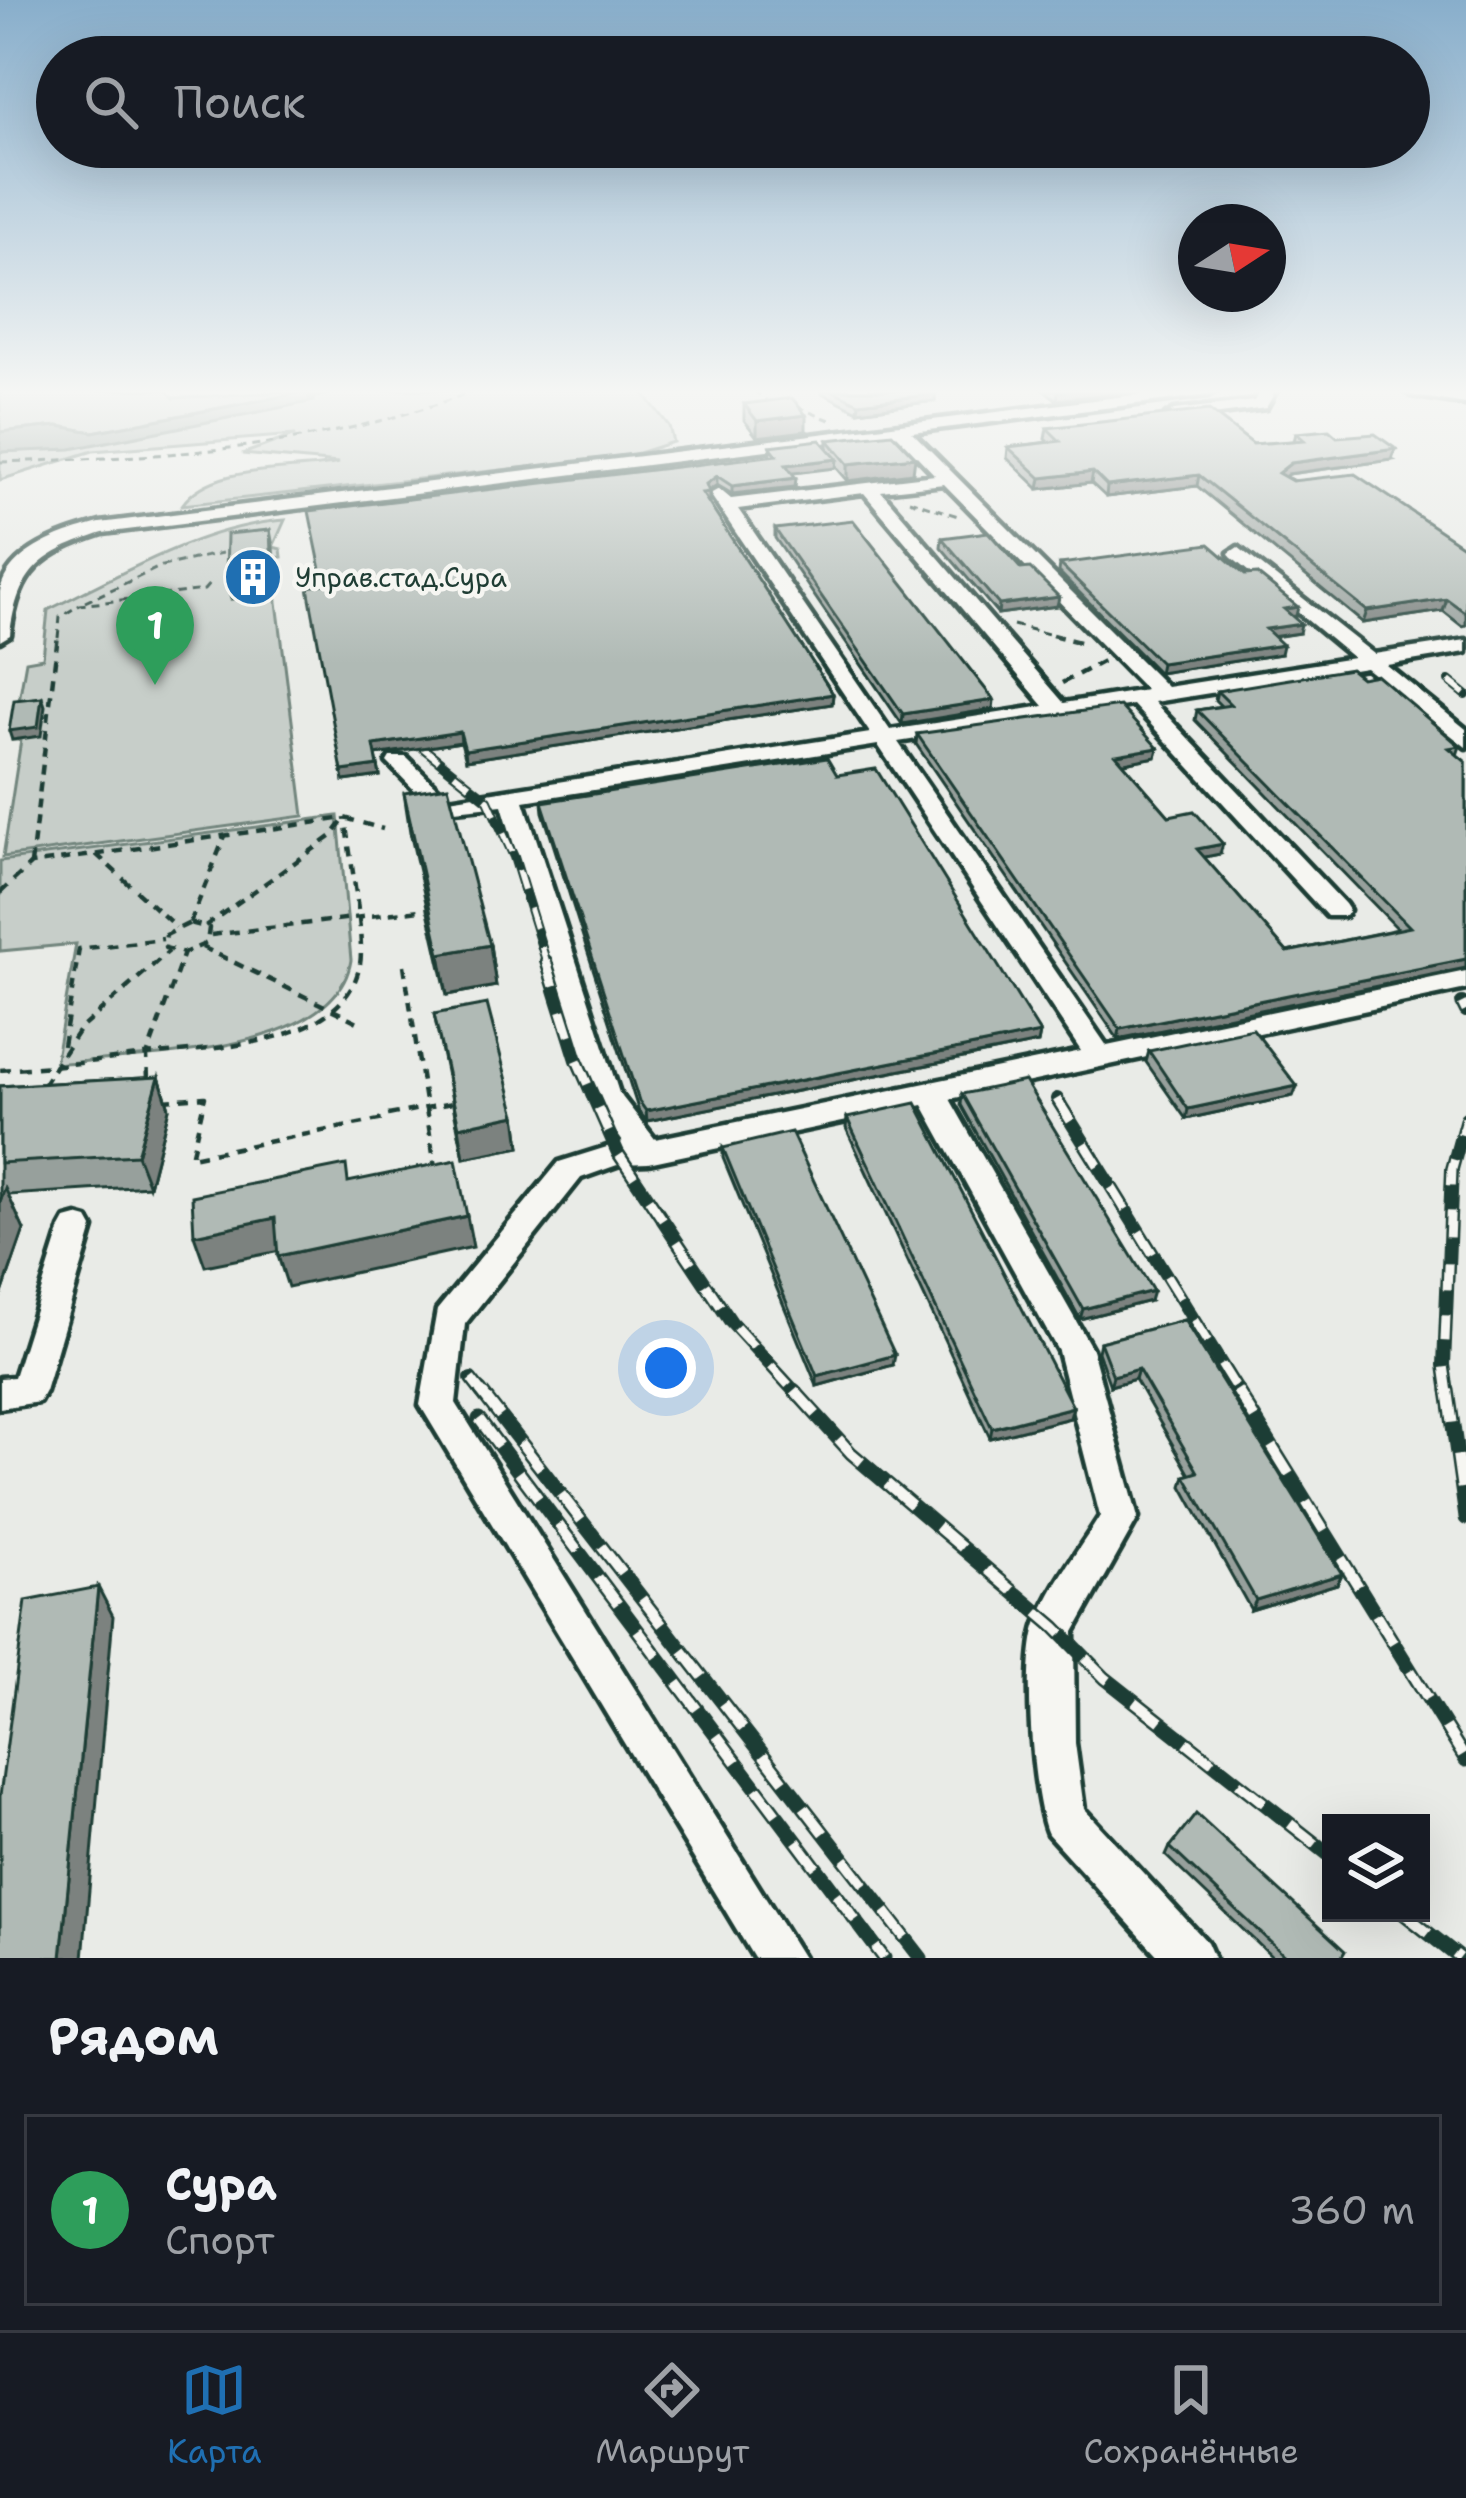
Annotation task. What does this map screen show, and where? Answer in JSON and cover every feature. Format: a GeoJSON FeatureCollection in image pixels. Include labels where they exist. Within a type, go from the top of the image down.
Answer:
{"type":"FeatureCollection","features":[{"type":"Feature","properties":{"kind":"street"},"geometry":{"type":"LineString","coordinates":[[0,635],[14,577],[31,557],[61,540],[100,528],[478,481]]}},
{"type":"Feature","properties":{"kind":"street"},"geometry":{"type":"LineString","coordinates":[[710,481],[1100,1057]]}},
{"type":"Feature","properties":{"kind":"street"},"geometry":{"type":"LineString","coordinates":[[720,496],[922,481]]}},
{"type":"Feature","properties":{"kind":"street"},"geometry":{"type":"LineString","coordinates":[[952,481],[1120,652],[1150,696],[1336,910]]}},
{"type":"Feature","properties":{"kind":"street"},"geometry":{"type":"LineString","coordinates":[[869,488],[1051,702]]}},
{"type":"Feature","properties":{"kind":"street"},"geometry":{"type":"LineString","coordinates":[[1238,553],[1466,740]]}},
{"type":"Feature","properties":{"kind":"street"},"geometry":{"type":"LineString","coordinates":[[398,762],[444,807],[884,738],[1051,702],[1150,696],[1466,646]]}},
{"type":"Feature","properties":{"kind":"street"},"geometry":{"type":"LineString","coordinates":[[511,797],[605,1096],[648,1152]]}},
{"type":"Feature","properties":{"kind":"street"},"geometry":{"type":"LineString","coordinates":[[780,1958],[438,1406],[449,1320],[570,1170],[618,1154],[648,1152],[1466,980]]}},
{"type":"Feature","properties":{"kind":"street"},"geometry":{"type":"LineString","coordinates":[[932,1093],[1075,1349],[1119,1518],[1055,1627],[1051,1653],[1054,1743],[1063,1819],[1192,1958]]}},
{"type":"Feature","properties":{"kind":"street"},"geometry":{"type":"LineString","coordinates":[[0,1394],[27,1391],[77,1228]]}},
{"type":"Feature","properties":{"kind":"path"},"geometry":{"type":"LineString","coordinates":[[911,537],[940,481]]}},
{"type":"Feature","properties":{"kind":"path"},"geometry":{"type":"LineString","coordinates":[[869,488],[999,529]]}},
{"type":"Feature","properties":{"kind":"path"},"geometry":{"type":"LineString","coordinates":[[31,864],[60,617],[162,566],[222,553]]}},
{"type":"Feature","properties":{"kind":"path"},"geometry":{"type":"LineString","coordinates":[[80,604],[204,590],[210,583]]}},
{"type":"Feature","properties":{"kind":"path"},"geometry":{"type":"LineString","coordinates":[[978,616],[1120,652]]}},
{"type":"Feature","properties":{"kind":"path"},"geometry":{"type":"LineString","coordinates":[[1051,702],[1120,652]]}},
{"type":"Feature","properties":{"kind":"path"},"geometry":{"type":"LineString","coordinates":[[0,893],[31,864],[345,818],[382,829]]}},
{"type":"Feature","properties":{"kind":"path"},"geometry":{"type":"LineString","coordinates":[[0,1070],[259,1042],[310,1025],[332,1011],[359,979],[358,918],[345,818]]}},
{"type":"Feature","properties":{"kind":"path"},"geometry":{"type":"LineString","coordinates":[[205,926],[332,836],[345,818]]}},
{"type":"Feature","properties":{"kind":"path"},"geometry":{"type":"LineString","coordinates":[[190,923],[225,836]]}},
{"type":"Feature","properties":{"kind":"path"},"geometry":{"type":"LineString","coordinates":[[95,854],[176,927]]}},
{"type":"Feature","properties":{"kind":"path"},"geometry":{"type":"LineString","coordinates":[[40,1096],[48,1068],[64,1046],[169,951],[184,953],[202,947],[211,935],[428,910]]}},
{"type":"Feature","properties":{"kind":"path"},"geometry":{"type":"LineString","coordinates":[[64,1046],[79,949],[163,939],[176,927],[190,923],[205,926],[211,935]]}},
{"type":"Feature","properties":{"kind":"path"},"geometry":{"type":"LineString","coordinates":[[163,939],[169,951]]}},
{"type":"Feature","properties":{"kind":"path"},"geometry":{"type":"LineString","coordinates":[[202,947],[364,1025]]}},
{"type":"Feature","properties":{"kind":"path"},"geometry":{"type":"LineString","coordinates":[[148,1088],[147,1055],[184,953]]}},
{"type":"Feature","properties":{"kind":"path"},"geometry":{"type":"LineString","coordinates":[[404,965],[435,1171]]}},
{"type":"Feature","properties":{"kind":"path"},"geometry":{"type":"LineString","coordinates":[[160,1100],[205,1097],[191,1157],[452,1103]]}},
{"type":"Feature","properties":{"kind":"shaded area"},"geometry":{"type":"Polygon","coordinates":[[[215,481],[398,481],[182,505],[215,481]]]}},
{"type":"Feature","properties":{"kind":"shaded area"},"geometry":{"type":"Polygon","coordinates":[[[285,520],[273,547],[281,549],[282,557],[274,558],[276,594],[304,816],[3,857],[21,740],[12,740],[26,661],[43,658],[48,610],[193,542],[285,520]]]}},
{"type":"Feature","properties":{"kind":"shaded area"},"geometry":{"type":"Polygon","coordinates":[[[338,816],[351,960],[337,992],[309,1016],[226,1045],[55,1064],[76,944],[0,951],[0,861],[338,816]]]}},
{"type":"Feature","properties":{"kind":"building"},"geometry":{"type":"Polygon","coordinates":[[[557,481],[710,481],[709,492],[702,493],[833,694],[465,750],[460,732],[374,745],[378,766],[342,771],[308,587],[324,584],[309,511],[557,481]]]}},
{"type":"Feature","properties":{"kind":"building"},"geometry":{"type":"Polygon","coordinates":[[[725,481],[769,481],[732,486],[725,481]]]}},
{"type":"Feature","properties":{"kind":"building"},"geometry":{"type":"Polygon","coordinates":[[[1102,481],[1146,481],[1107,486],[1102,481]]]}},
{"type":"Feature","properties":{"kind":"building"},"geometry":{"type":"Polygon","coordinates":[[[1207,481],[1366,481],[1466,548],[1466,613],[1447,599],[1367,611],[1207,481]]]}},
{"type":"Feature","properties":{"kind":"building"},"geometry":{"type":"Polygon","coordinates":[[[853,520],[994,700],[903,714],[775,529],[853,520]]]}},
{"type":"Feature","properties":{"kind":"building"},"geometry":{"type":"Polygon","coordinates":[[[270,530],[272,576],[226,581],[227,534],[270,530]]]}},
{"type":"Feature","properties":{"kind":"building"},"geometry":{"type":"Polygon","coordinates":[[[988,532],[1021,569],[1030,568],[1059,597],[999,605],[942,538],[988,532]]]}},
{"type":"Feature","properties":{"kind":"building"},"geometry":{"type":"Polygon","coordinates":[[[1209,544],[1245,575],[1257,574],[1298,607],[1284,609],[1301,624],[1266,629],[1283,645],[1161,663],[1060,564],[1209,544]]]}},
{"type":"Feature","properties":{"kind":"building"},"geometry":{"type":"Polygon","coordinates":[[[1350,669],[1361,678],[1377,675],[1460,746],[1449,748],[1466,762],[1466,959],[1120,1029],[917,734],[1120,706],[1158,748],[1116,755],[1169,816],[1194,811],[1223,844],[1197,849],[1287,952],[1410,927],[1197,710],[1231,705],[1217,691],[1350,669]]]}},
{"type":"Feature","properties":{"kind":"building"},"geometry":{"type":"Polygon","coordinates":[[[42,697],[38,727],[9,731],[14,700],[42,697]]]}},
{"type":"Feature","properties":{"kind":"building"},"geometry":{"type":"Polygon","coordinates":[[[827,758],[837,775],[876,769],[1040,1033],[646,1111],[542,802],[827,758]]]}},
{"type":"Feature","properties":{"kind":"building"},"geometry":{"type":"Polygon","coordinates":[[[448,786],[490,945],[440,954],[404,793],[448,786]]]}},
{"type":"Feature","properties":{"kind":"building"},"geometry":{"type":"Polygon","coordinates":[[[487,1004],[516,1115],[459,1127],[434,1014],[487,1004]]]}},
{"type":"Feature","properties":{"kind":"building"},"geometry":{"type":"Polygon","coordinates":[[[1253,1029],[1297,1086],[1188,1109],[1149,1051],[1253,1029]]]}},
{"type":"Feature","properties":{"kind":"building"},"geometry":{"type":"Polygon","coordinates":[[[159,1077],[137,1155],[0,1163],[0,1086],[159,1077]]]}},
{"type":"Feature","properties":{"kind":"building"},"geometry":{"type":"Polygon","coordinates":[[[1025,1081],[1153,1291],[1083,1309],[962,1094],[1025,1081]]]}},
{"type":"Feature","properties":{"kind":"building"},"geometry":{"type":"Polygon","coordinates":[[[916,1103],[1073,1407],[992,1428],[847,1118],[916,1103]]]}},
{"type":"Feature","properties":{"kind":"building"},"geometry":{"type":"Polygon","coordinates":[[[791,1132],[895,1355],[817,1376],[723,1148],[791,1132]]]}},
{"type":"Feature","properties":{"kind":"building"},"geometry":{"type":"Polygon","coordinates":[[[456,1160],[467,1216],[278,1256],[275,1218],[194,1235],[192,1196],[346,1165],[348,1182],[456,1160]]]}},
{"type":"Feature","properties":{"kind":"building"},"geometry":{"type":"Polygon","coordinates":[[[1184,1320],[1342,1574],[1256,1600],[1185,1476],[1198,1472],[1138,1369],[1113,1376],[1100,1342],[1184,1320]]]}},
{"type":"Feature","properties":{"kind":"building"},"geometry":{"type":"Polygon","coordinates":[[[98,1587],[61,1958],[0,1958],[0,1796],[26,1601],[98,1587]]]}},
{"type":"Feature","properties":{"kind":"building"},"geometry":{"type":"Polygon","coordinates":[[[1196,1814],[1345,1951],[1341,1958],[1287,1958],[1170,1847],[1196,1814]]]}},
{"type":"Feature","properties":{"kind":"railway"},"geometry":{"type":"LineString","coordinates":[[1449,681],[1466,695]]}},
{"type":"Feature","properties":{"kind":"railway"},"geometry":{"type":"LineString","coordinates":[[423,748],[488,800],[514,857],[547,964]]}},
{"type":"Feature","properties":{"kind":"railway"},"geometry":{"type":"LineString","coordinates":[[546,961],[577,1060],[618,1153],[731,1322],[796,1393]]}},
{"type":"Feature","properties":{"kind":"railway"},"geometry":{"type":"LineString","coordinates":[[1462,1003],[1466,1011]]}},
{"type":"Feature","properties":{"kind":"railway"},"geometry":{"type":"LineString","coordinates":[[1057,1099],[1239,1393]]}},
{"type":"Feature","properties":{"kind":"railway"},"geometry":{"type":"LineString","coordinates":[[1448,1393],[1444,1365],[1452,1169],[1466,1118]]}},
{"type":"Feature","properties":{"kind":"railway"},"geometry":{"type":"LineString","coordinates":[[471,1379],[482,1393]]}},
{"type":"Feature","properties":{"kind":"railway"},"geometry":{"type":"LineString","coordinates":[[480,1390],[921,1958]]}},
{"type":"Feature","properties":{"kind":"railway"},"geometry":{"type":"LineString","coordinates":[[794,1390],[851,1453],[1055,1627],[1105,1678],[1322,1849]]}},
{"type":"Feature","properties":{"kind":"railway"},"geometry":{"type":"LineString","coordinates":[[1237,1390],[1466,1760]]}},
{"type":"Feature","properties":{"kind":"railway"},"geometry":{"type":"LineString","coordinates":[[1448,1390],[1466,1518]]}},
{"type":"Feature","properties":{"kind":"railway"},"geometry":{"type":"LineString","coordinates":[[479,1419],[884,1958]]}},
{"type":"Feature","properties":{"kind":"railway"},"geometry":{"type":"LineString","coordinates":[[1414,1922],[1460,1958]]}},
{"type":"Feature","properties":{"kind":"place","name":"Управ.стад.Сура"},"geometry":{"type":"Point","coordinates":[253,577]}},
{"type":"Feature","properties":{"kind":"place","name":"Сура"},"geometry":{"type":"Point","coordinates":[155,685]}}]}
